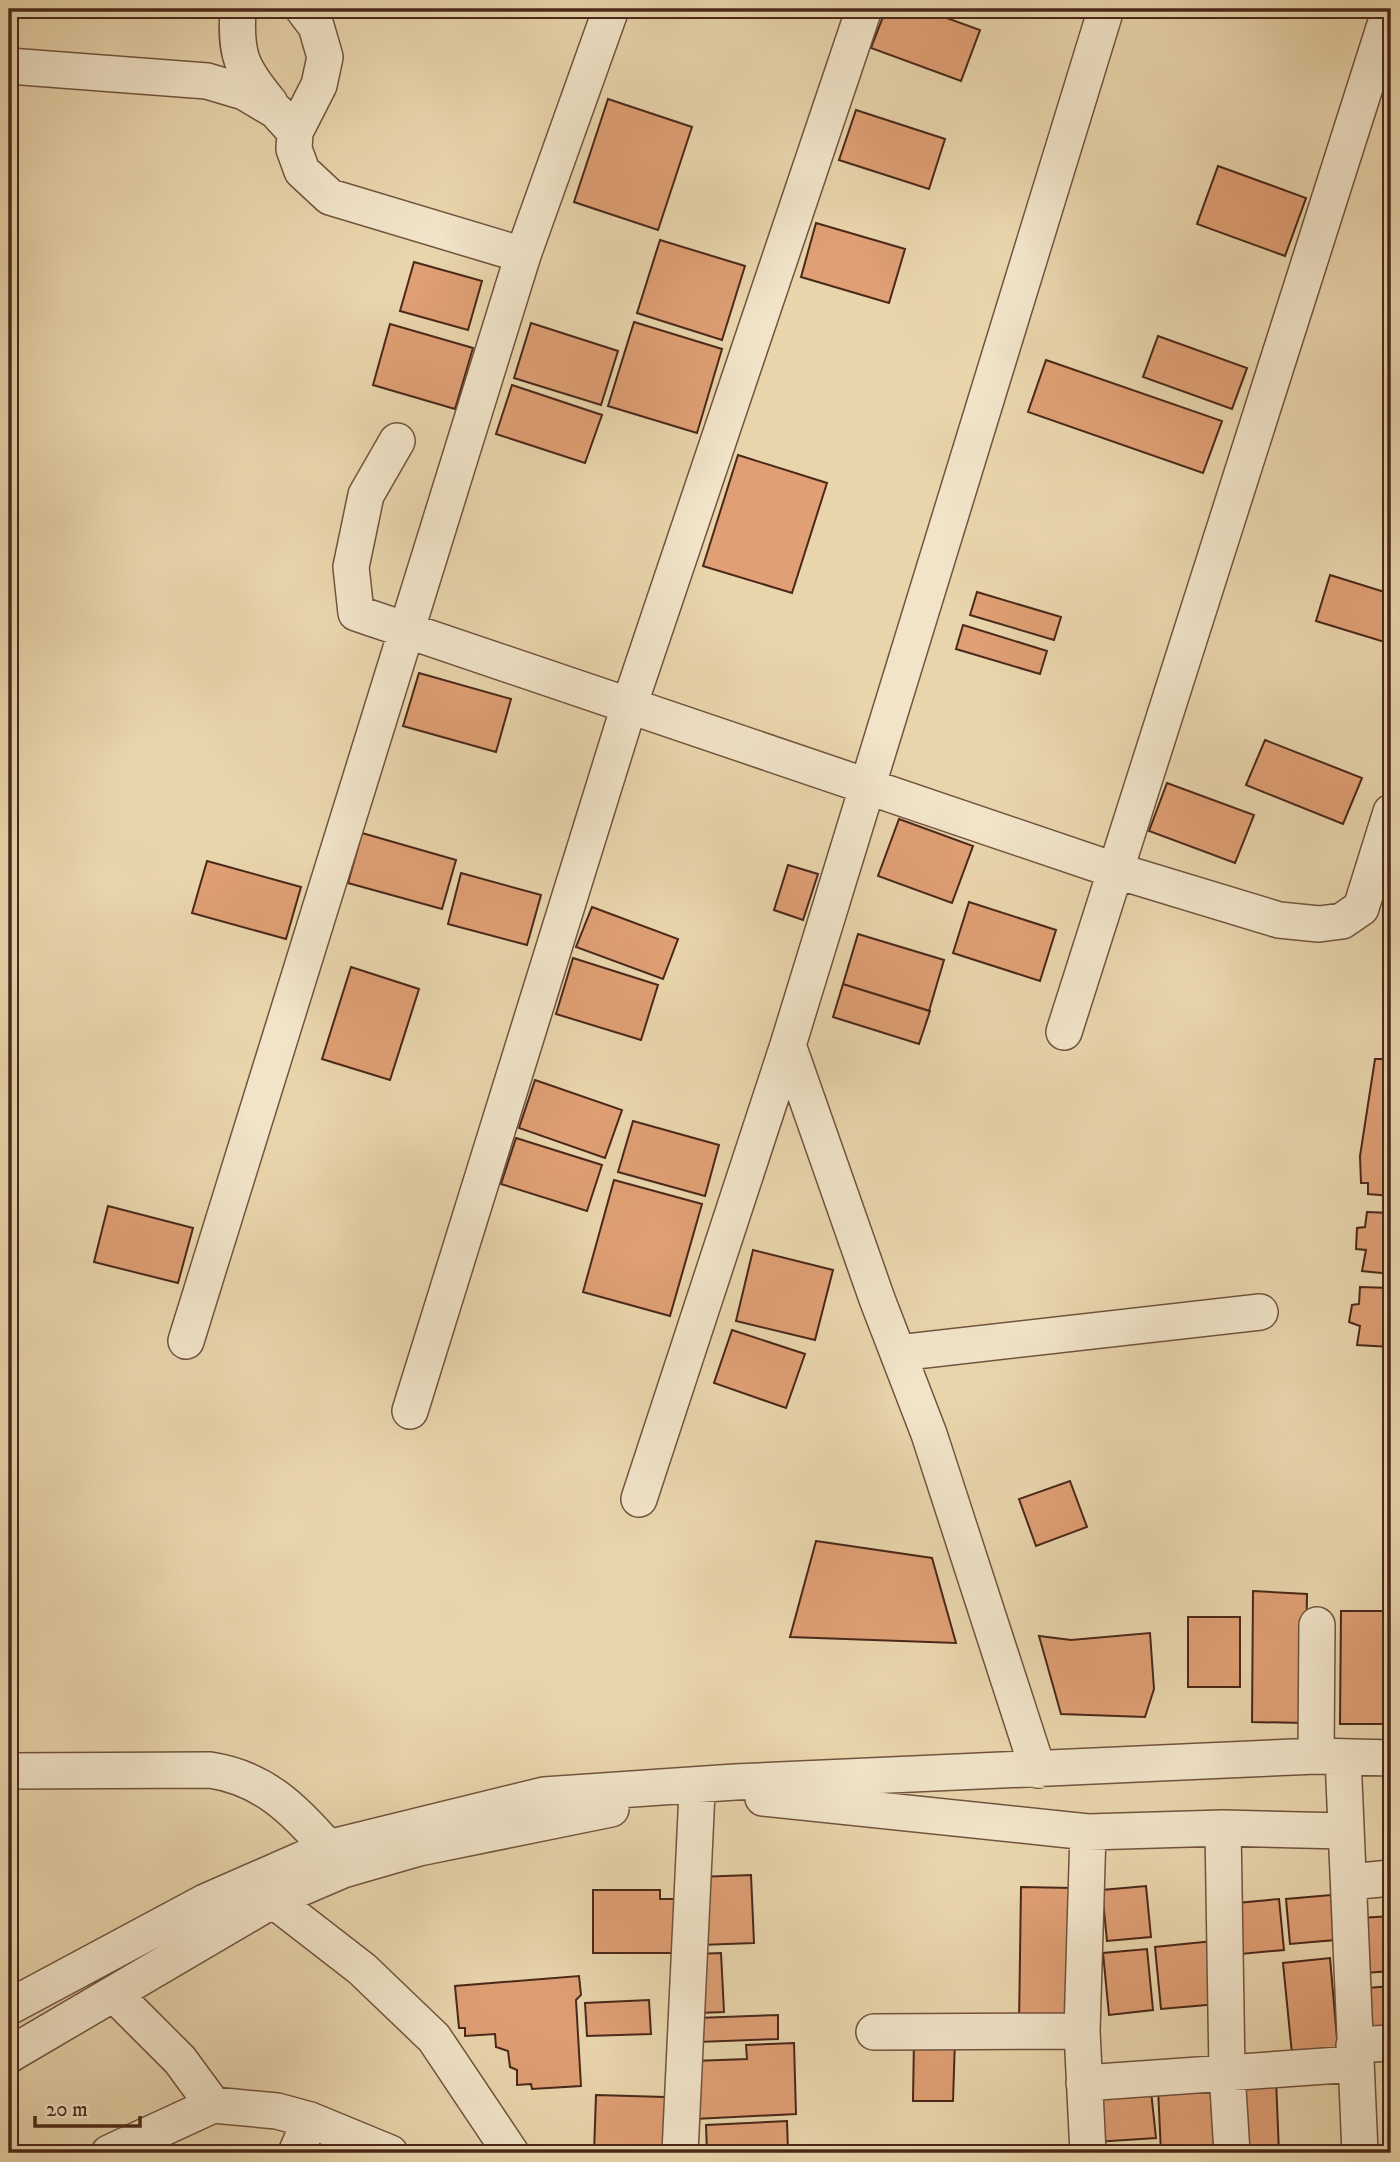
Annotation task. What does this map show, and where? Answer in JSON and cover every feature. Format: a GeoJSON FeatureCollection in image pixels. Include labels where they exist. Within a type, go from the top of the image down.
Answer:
{"type":"FeatureCollection","features":[{"type":"Feature","properties":{"kind":"street"},"geometry":{"type":"LineString","coordinates":[[238,9],[236,37],[245,73],[286,121],[302,171],[330,197],[523,255]]}},
{"type":"Feature","properties":{"kind":"street"},"geometry":{"type":"LineString","coordinates":[[286,121],[319,85],[325,57],[316,26],[303,9]]}},
{"type":"Feature","properties":{"kind":"street"},"geometry":{"type":"LineString","coordinates":[[187,1341],[523,255],[611,9]]}},
{"type":"Feature","properties":{"kind":"street"},"geometry":{"type":"LineString","coordinates":[[410,1411],[629,706],[864,9]]}},
{"type":"Feature","properties":{"kind":"street"},"geometry":{"type":"LineString","coordinates":[[639,1499],[789,1045],[1106,9]]}},
{"type":"Feature","properties":{"kind":"street"},"geometry":{"type":"LineString","coordinates":[[1063,1032],[1390,9]]}},
{"type":"Feature","properties":{"kind":"street"},"geometry":{"type":"LineString","coordinates":[[9,66],[206,81],[244,92],[286,121]]}},
{"type":"Feature","properties":{"kind":"street"},"geometry":{"type":"LineString","coordinates":[[397,441],[366,495],[351,567],[356,613],[1114,870],[1279,920],[1319,924],[1342,921],[1361,908],[1391,812]]}},
{"type":"Feature","properties":{"kind":"street"},"geometry":{"type":"LineString","coordinates":[[789,1045],[929,1434],[1038,1770]]}},
{"type":"Feature","properties":{"kind":"street"},"geometry":{"type":"LineString","coordinates":[[898,1353],[1260,1312]]}},
{"type":"Feature","properties":{"kind":"street"},"geometry":{"type":"LineString","coordinates":[[1317,1625],[1329,1756],[1344,1831],[1349,1882],[1360,2153]]}},
{"type":"Feature","properties":{"kind":"street"},"geometry":{"type":"LineString","coordinates":[[9,2007],[205,1902],[328,1848],[544,1795],[735,1782],[1329,1756],[1391,1758]]}},
{"type":"Feature","properties":{"kind":"street"},"geometry":{"type":"LineString","coordinates":[[9,1771],[210,1770],[234,1773],[257,1783],[292,1808],[328,1848]]}},
{"type":"Feature","properties":{"kind":"street"},"geometry":{"type":"LineString","coordinates":[[9,2055],[273,1900],[343,1870],[419,1848],[697,1792],[1088,1832],[1223,1828],[1344,1831]]}},
{"type":"Feature","properties":{"kind":"street"},"geometry":{"type":"LineString","coordinates":[[680,2153],[697,1792]]}},
{"type":"Feature","properties":{"kind":"street"},"geometry":{"type":"LineString","coordinates":[[1223,1828],[1227,2071],[1233,2153]]}},
{"type":"Feature","properties":{"kind":"street"},"geometry":{"type":"LineString","coordinates":[[1088,1832],[1082,2031],[1088,2153]]}},
{"type":"Feature","properties":{"kind":"street"},"geometry":{"type":"LineString","coordinates":[[1349,1882],[1391,1878]]}},
{"type":"Feature","properties":{"kind":"street"},"geometry":{"type":"LineString","coordinates":[[273,1900],[362,1969],[435,2038],[511,2153]]}},
{"type":"Feature","properties":{"kind":"street"},"geometry":{"type":"LineString","coordinates":[[114,1994],[180,2060],[212,2105]]}},
{"type":"Feature","properties":{"kind":"street"},"geometry":{"type":"LineString","coordinates":[[874,2032],[1082,2031]]}},
{"type":"Feature","properties":{"kind":"street"},"geometry":{"type":"LineString","coordinates":[[1084,2083],[1227,2071],[1354,2055],[1391,2043]]}},
{"type":"Feature","properties":{"kind":"street"},"geometry":{"type":"LineString","coordinates":[[108,2153],[212,2105],[277,2111],[310,2120],[390,2153]]}},
{"type":"Feature","properties":{"kind":"street"},"geometry":{"type":"LineString","coordinates":[[296,2153],[310,2120]]}},
{"type":"Feature","properties":{"kind":"building"},"geometry":{"type":"Polygon","coordinates":[[[886,9],[922,9],[980,30],[961,81],[871,48],[886,9]]]}},
{"type":"Feature","properties":{"kind":"building"},"geometry":{"type":"Polygon","coordinates":[[[608,99],[692,127],[658,230],[574,202],[608,99]]]}},
{"type":"Feature","properties":{"kind":"building"},"geometry":{"type":"Polygon","coordinates":[[[856,110],[945,139],[929,189],[839,160],[856,110]]]}},
{"type":"Feature","properties":{"kind":"building"},"geometry":{"type":"Polygon","coordinates":[[[1218,166],[1306,198],[1285,256],[1197,224],[1218,166]]]}},
{"type":"Feature","properties":{"kind":"building"},"geometry":{"type":"Polygon","coordinates":[[[816,223],[905,249],[889,303],[801,277],[816,223]]]}},
{"type":"Feature","properties":{"kind":"building"},"geometry":{"type":"Polygon","coordinates":[[[660,240],[745,266],[722,340],[637,313],[660,240]]]}},
{"type":"Feature","properties":{"kind":"building"},"geometry":{"type":"Polygon","coordinates":[[[414,262],[482,281],[468,330],[400,311],[414,262]]]}},
{"type":"Feature","properties":{"kind":"building"},"geometry":{"type":"Polygon","coordinates":[[[634,322],[722,349],[697,433],[608,406],[634,322]]]}},
{"type":"Feature","properties":{"kind":"building"},"geometry":{"type":"Polygon","coordinates":[[[531,323],[618,351],[601,405],[514,378],[531,323]]]}},
{"type":"Feature","properties":{"kind":"building"},"geometry":{"type":"Polygon","coordinates":[[[390,324],[473,348],[455,409],[373,385],[390,324]]]}},
{"type":"Feature","properties":{"kind":"building"},"geometry":{"type":"Polygon","coordinates":[[[1158,336],[1247,368],[1232,409],[1143,377],[1158,336]]]}},
{"type":"Feature","properties":{"kind":"building"},"geometry":{"type":"Polygon","coordinates":[[[1046,360],[1222,421],[1203,473],[1028,412],[1046,360]]]}},
{"type":"Feature","properties":{"kind":"building"},"geometry":{"type":"Polygon","coordinates":[[[512,385],[602,415],[585,463],[496,434],[512,385]]]}},
{"type":"Feature","properties":{"kind":"building"},"geometry":{"type":"Polygon","coordinates":[[[738,455],[827,483],[792,593],[703,566],[738,455]]]}},
{"type":"Feature","properties":{"kind":"building"},"geometry":{"type":"Polygon","coordinates":[[[1330,575],[1391,594],[1391,644],[1316,621],[1330,575]]]}},
{"type":"Feature","properties":{"kind":"building"},"geometry":{"type":"Polygon","coordinates":[[[977,592],[1061,617],[1054,640],[970,615],[977,592]]]}},
{"type":"Feature","properties":{"kind":"building"},"geometry":{"type":"Polygon","coordinates":[[[963,625],[1047,651],[1040,674],[956,649],[963,625]]]}},
{"type":"Feature","properties":{"kind":"building"},"geometry":{"type":"Polygon","coordinates":[[[419,673],[511,699],[496,752],[403,726],[419,673]]]}},
{"type":"Feature","properties":{"kind":"building"},"geometry":{"type":"Polygon","coordinates":[[[1265,740],[1362,778],[1343,824],[1246,785],[1265,740]]]}},
{"type":"Feature","properties":{"kind":"building"},"geometry":{"type":"Polygon","coordinates":[[[1167,783],[1254,815],[1235,863],[1149,831],[1167,783]]]}},
{"type":"Feature","properties":{"kind":"building"},"geometry":{"type":"Polygon","coordinates":[[[899,819],[973,846],[952,903],[878,876],[899,819]]]}},
{"type":"Feature","properties":{"kind":"building"},"geometry":{"type":"Polygon","coordinates":[[[362,833],[456,860],[442,909],[348,883],[362,833]]]}},
{"type":"Feature","properties":{"kind":"building"},"geometry":{"type":"Polygon","coordinates":[[[207,861],[301,887],[286,939],[192,913],[207,861]]]}},
{"type":"Feature","properties":{"kind":"building"},"geometry":{"type":"Polygon","coordinates":[[[788,865],[818,874],[803,920],[774,910],[788,865]]]}},
{"type":"Feature","properties":{"kind":"building"},"geometry":{"type":"Polygon","coordinates":[[[461,873],[541,895],[527,945],[448,924],[461,873]]]}},
{"type":"Feature","properties":{"kind":"building"},"geometry":{"type":"Polygon","coordinates":[[[969,902],[1056,930],[1040,981],[953,953],[969,902]]]}},
{"type":"Feature","properties":{"kind":"building"},"geometry":{"type":"Polygon","coordinates":[[[592,907],[678,939],[663,979],[576,947],[592,907]]]}},
{"type":"Feature","properties":{"kind":"building"},"geometry":{"type":"Polygon","coordinates":[[[858,934],[944,960],[929,1011],[843,984],[858,934]]]}},
{"type":"Feature","properties":{"kind":"building"},"geometry":{"type":"Polygon","coordinates":[[[573,958],[658,985],[641,1040],[556,1014],[573,958]]]}},
{"type":"Feature","properties":{"kind":"building"},"geometry":{"type":"Polygon","coordinates":[[[351,967],[419,989],[390,1080],[322,1059],[351,967]]]}},
{"type":"Feature","properties":{"kind":"building"},"geometry":{"type":"Polygon","coordinates":[[[843,984],[930,1011],[919,1044],[833,1017],[843,984]]]}},
{"type":"Feature","properties":{"kind":"building"},"geometry":{"type":"Polygon","coordinates":[[[1375,1059],[1391,1059],[1391,1196],[1368,1194],[1368,1183],[1361,1183],[1360,1156],[1375,1059]]]}},
{"type":"Feature","properties":{"kind":"building"},"geometry":{"type":"Polygon","coordinates":[[[535,1080],[622,1110],[605,1158],[519,1128],[535,1080]]]}},
{"type":"Feature","properties":{"kind":"building"},"geometry":{"type":"Polygon","coordinates":[[[633,1121],[719,1145],[705,1196],[618,1172],[633,1121]]]}},
{"type":"Feature","properties":{"kind":"building"},"geometry":{"type":"Polygon","coordinates":[[[516,1138],[602,1165],[587,1211],[501,1184],[516,1138]]]}},
{"type":"Feature","properties":{"kind":"building"},"geometry":{"type":"Polygon","coordinates":[[[614,1180],[702,1204],[670,1316],[583,1292],[614,1180]]]}},
{"type":"Feature","properties":{"kind":"building"},"geometry":{"type":"Polygon","coordinates":[[[108,1206],[193,1228],[178,1283],[94,1262],[108,1206]]]}},
{"type":"Feature","properties":{"kind":"building"},"geometry":{"type":"Polygon","coordinates":[[[1367,1212],[1391,1213],[1391,1274],[1362,1271],[1366,1250],[1356,1249],[1357,1228],[1365,1227],[1367,1212]]]}},
{"type":"Feature","properties":{"kind":"building"},"geometry":{"type":"Polygon","coordinates":[[[753,1250],[833,1270],[815,1340],[736,1321],[753,1250]]]}},
{"type":"Feature","properties":{"kind":"building"},"geometry":{"type":"Polygon","coordinates":[[[1360,1287],[1391,1288],[1391,1347],[1357,1345],[1360,1326],[1349,1322],[1352,1305],[1359,1304],[1360,1287]]]}},
{"type":"Feature","properties":{"kind":"building"},"geometry":{"type":"Polygon","coordinates":[[[732,1330],[805,1354],[786,1408],[714,1383],[732,1330]]]}},
{"type":"Feature","properties":{"kind":"building"},"geometry":{"type":"Polygon","coordinates":[[[1070,1481],[1087,1527],[1036,1546],[1019,1499],[1070,1481]]]}},
{"type":"Feature","properties":{"kind":"building"},"geometry":{"type":"Polygon","coordinates":[[[816,1541],[932,1558],[956,1643],[790,1637],[816,1541]]]}},
{"type":"Feature","properties":{"kind":"building"},"geometry":{"type":"Polygon","coordinates":[[[1253,1591],[1307,1594],[1305,1723],[1252,1722],[1253,1591]]]}},
{"type":"Feature","properties":{"kind":"building"},"geometry":{"type":"Polygon","coordinates":[[[1341,1611],[1391,1611],[1391,1724],[1340,1724],[1341,1611]]]}},
{"type":"Feature","properties":{"kind":"building"},"geometry":{"type":"Polygon","coordinates":[[[1188,1617],[1240,1617],[1240,1687],[1188,1687],[1188,1617]]]}},
{"type":"Feature","properties":{"kind":"building"},"geometry":{"type":"Polygon","coordinates":[[[1150,1633],[1154,1689],[1145,1717],[1061,1714],[1039,1636],[1071,1640],[1150,1633]]]}},
{"type":"Feature","properties":{"kind":"building"},"geometry":{"type":"Polygon","coordinates":[[[751,1875],[754,1943],[700,1945],[697,1877],[751,1875]]]}},
{"type":"Feature","properties":{"kind":"building"},"geometry":{"type":"Polygon","coordinates":[[[1146,1886],[1151,1937],[1107,1941],[1102,1890],[1146,1886]]]}},
{"type":"Feature","properties":{"kind":"building"},"geometry":{"type":"Polygon","coordinates":[[[1021,1887],[1073,1888],[1071,2026],[1019,2025],[1021,1887]]]}},
{"type":"Feature","properties":{"kind":"building"},"geometry":{"type":"Polygon","coordinates":[[[593,1890],[660,1890],[660,1899],[674,1899],[674,1953],[593,1953],[593,1890]]]}},
{"type":"Feature","properties":{"kind":"building"},"geometry":{"type":"Polygon","coordinates":[[[1331,1895],[1335,1940],[1290,1944],[1286,1899],[1331,1895]]]}},
{"type":"Feature","properties":{"kind":"building"},"geometry":{"type":"Polygon","coordinates":[[[1279,1899],[1284,1950],[1241,1954],[1237,1903],[1279,1899]]]}},
{"type":"Feature","properties":{"kind":"building"},"geometry":{"type":"Polygon","coordinates":[[[1391,1916],[1391,1971],[1365,1973],[1361,1918],[1391,1916]]]}},
{"type":"Feature","properties":{"kind":"building"},"geometry":{"type":"Polygon","coordinates":[[[1213,1941],[1218,2004],[1161,2009],[1155,1947],[1213,1941]]]}},
{"type":"Feature","properties":{"kind":"building"},"geometry":{"type":"Polygon","coordinates":[[[1147,1949],[1153,2010],[1109,2015],[1103,1953],[1147,1949]]]}},
{"type":"Feature","properties":{"kind":"building"},"geometry":{"type":"Polygon","coordinates":[[[721,1953],[724,2012],[698,2013],[696,1954],[721,1953]]]}},
{"type":"Feature","properties":{"kind":"building"},"geometry":{"type":"Polygon","coordinates":[[[1330,1958],[1338,2050],[1292,2054],[1283,1963],[1330,1958]]]}},
{"type":"Feature","properties":{"kind":"building"},"geometry":{"type":"Polygon","coordinates":[[[579,1976],[581,1995],[576,2000],[581,2086],[532,2089],[531,2084],[517,2085],[517,2070],[510,2067],[508,2051],[496,2047],[495,2034],[465,2036],[465,2028],[459,2028],[455,1986],[579,1976]]]}},
{"type":"Feature","properties":{"kind":"building"},"geometry":{"type":"Polygon","coordinates":[[[1391,1986],[1391,2035],[1373,2037],[1368,1988],[1391,1986]]]}},
{"type":"Feature","properties":{"kind":"building"},"geometry":{"type":"Polygon","coordinates":[[[649,2000],[651,2034],[587,2036],[585,2003],[649,2000]]]}},
{"type":"Feature","properties":{"kind":"building"},"geometry":{"type":"Polygon","coordinates":[[[778,2015],[778,2039],[698,2042],[697,2018],[778,2015]]]}},
{"type":"Feature","properties":{"kind":"building"},"geometry":{"type":"Polygon","coordinates":[[[914,2038],[955,2039],[953,2101],[913,2101],[914,2038]]]}},
{"type":"Feature","properties":{"kind":"building"},"geometry":{"type":"Polygon","coordinates":[[[794,2043],[796,2114],[695,2119],[693,2061],[747,2059],[746,2045],[794,2043]]]}},
{"type":"Feature","properties":{"kind":"building"},"geometry":{"type":"Polygon","coordinates":[[[1276,2079],[1279,2153],[1244,2153],[1241,2080],[1276,2079]]]}},
{"type":"Feature","properties":{"kind":"building"},"geometry":{"type":"Polygon","coordinates":[[[1218,2085],[1221,2153],[1161,2153],[1158,2088],[1218,2085]]]}},
{"type":"Feature","properties":{"kind":"building"},"geometry":{"type":"Polygon","coordinates":[[[1151,2091],[1156,2138],[1095,2142],[1092,2096],[1151,2091]]]}},
{"type":"Feature","properties":{"kind":"building"},"geometry":{"type":"Polygon","coordinates":[[[596,2095],[665,2097],[668,2153],[594,2153],[596,2095]]]}},
{"type":"Feature","properties":{"kind":"building"},"geometry":{"type":"Polygon","coordinates":[[[787,2121],[788,2153],[707,2153],[706,2125],[787,2121]]]}}]}
